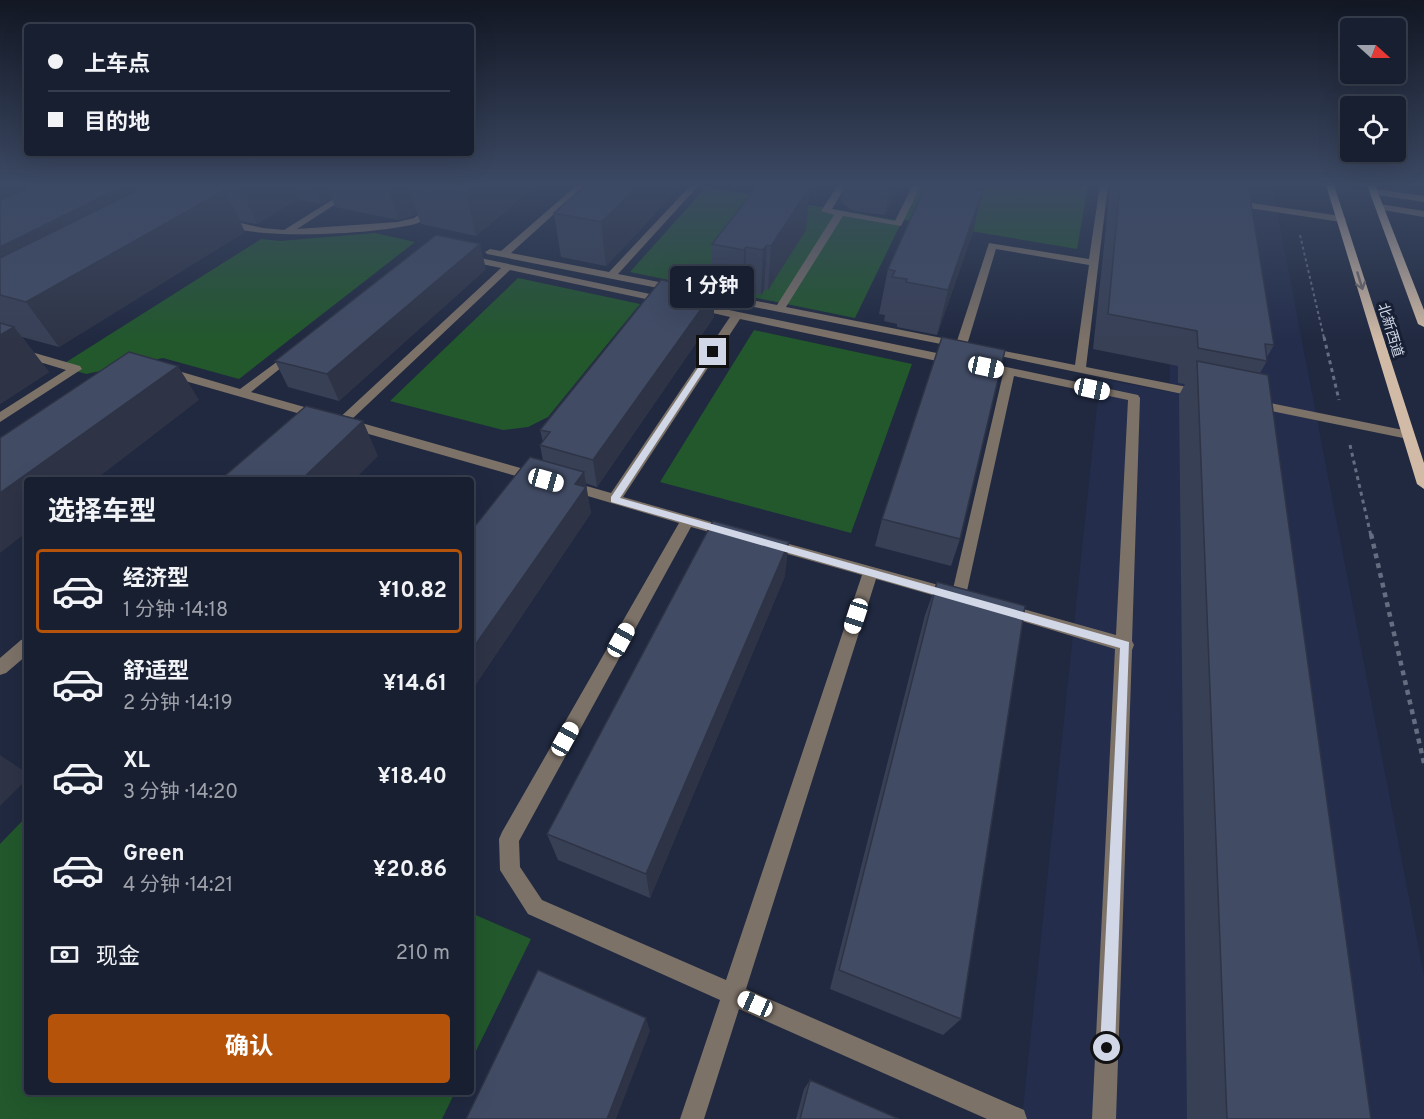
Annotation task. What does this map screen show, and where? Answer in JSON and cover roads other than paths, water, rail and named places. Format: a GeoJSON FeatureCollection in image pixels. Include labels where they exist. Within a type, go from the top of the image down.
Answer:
{"type":"FeatureCollection","features":[{"type":"Feature","properties":{"kind":"main road","name":"北新西道"},"geometry":{"type":"LineString","coordinates":[[1347,237],[1424,484]]}},
{"type":"Feature","properties":{"kind":"main road","name":"北新西道"},"geometry":{"type":"LineString","coordinates":[[1391,237],[1424,324]]}},
{"type":"Feature","properties":{"kind":"street"},"geometry":{"type":"LineString","coordinates":[[341,422],[530,237]]}},
{"type":"Feature","properties":{"kind":"street"},"geometry":{"type":"LineString","coordinates":[[611,276],[647,237]]}},
{"type":"Feature","properties":{"kind":"street"},"geometry":{"type":"LineString","coordinates":[[780,309],[825,237]]}},
{"type":"Feature","properties":{"kind":"street"},"geometry":{"type":"LineString","coordinates":[[1080,369],[1097,237]]}},
{"type":"Feature","properties":{"kind":"street"},"geometry":{"type":"LineString","coordinates":[[961,345],[992,245],[1094,263]]}},
{"type":"Feature","properties":{"kind":"street"},"geometry":{"type":"LineString","coordinates":[[490,252],[506,261],[737,315],[1134,398],[1126,645],[1104,1119]]}},
{"type":"Feature","properties":{"kind":"street"},"geometry":{"type":"LineString","coordinates":[[456,256],[611,276],[1218,397]]}},
{"type":"Feature","properties":{"kind":"street"},"geometry":{"type":"LineString","coordinates":[[614,499],[737,315]]}},
{"type":"Feature","properties":{"kind":"street"},"geometry":{"type":"LineString","coordinates":[[241,394],[306,343]]}},
{"type":"Feature","properties":{"kind":"street"},"geometry":{"type":"LineString","coordinates":[[0,418],[76,369],[1,347]]}},
{"type":"Feature","properties":{"kind":"street"},"geometry":{"type":"LineString","coordinates":[[148,372],[159,370],[241,394],[297,415],[341,422],[964,598],[1009,372]]}},
{"type":"Feature","properties":{"kind":"street"},"geometry":{"type":"LineString","coordinates":[[1241,401],[1408,435]]}},
{"type":"Feature","properties":{"kind":"street"},"geometry":{"type":"LineString","coordinates":[[688,520],[509,839],[510,870],[534,907],[1015,1119]]}},
{"type":"Feature","properties":{"kind":"street"},"geometry":{"type":"LineString","coordinates":[[692,1119],[871,572]]}},
{"type":"Feature","properties":{"kind":"street"},"geometry":{"type":"LineString","coordinates":[[992,606],[1126,645]]}},
{"type":"Feature","properties":{"kind":"street"},"geometry":{"type":"LineString","coordinates":[[0,668],[24,648]]}}]}
